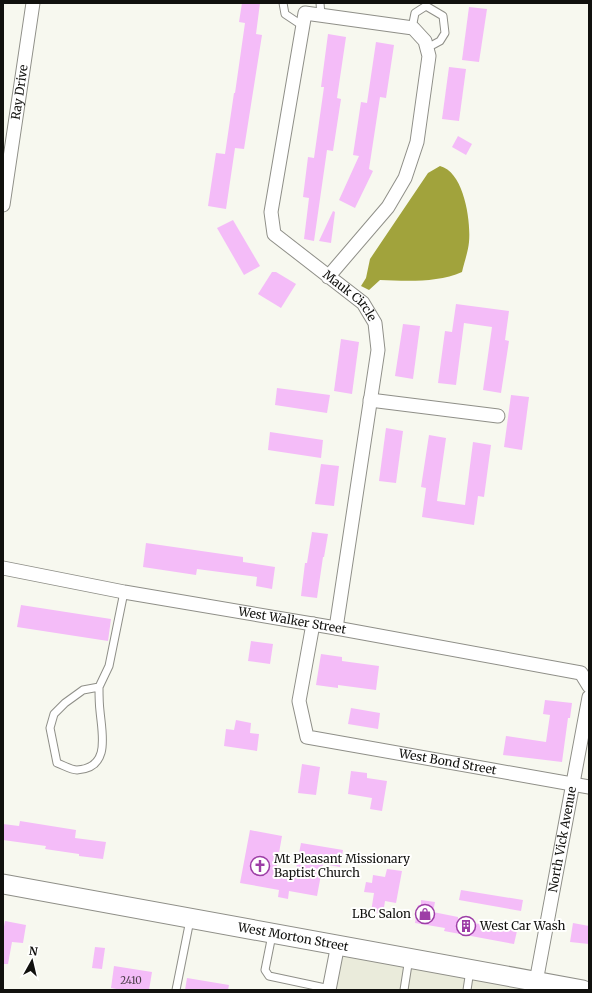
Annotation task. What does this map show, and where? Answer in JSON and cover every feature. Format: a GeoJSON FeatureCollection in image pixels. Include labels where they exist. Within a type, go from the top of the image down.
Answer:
{"type":"FeatureCollection","features":[{"type":"Feature","properties":{"kind":"main road","name":"West Morton Street"},"geometry":{"type":"LineString","coordinates":[[3,884],[338,944],[545,985],[583,990]]}},
{"type":"Feature","properties":{"kind":"street","name":"Ray Drive"},"geometry":{"type":"LineString","coordinates":[[3,205],[5,177],[33,3]]}},
{"type":"Feature","properties":{"kind":"street","name":"Mauk Circle"},"geometry":{"type":"LineString","coordinates":[[320,9],[305,13],[270,212],[274,234],[363,303],[375,323],[378,350],[336,628]]}},
{"type":"Feature","properties":{"kind":"street"},"geometry":{"type":"LineString","coordinates":[[320,9],[413,28],[425,42],[429,56],[417,142],[405,178],[388,207],[328,277]]}},
{"type":"Feature","properties":{"kind":"street"},"geometry":{"type":"LineString","coordinates":[[370,400],[498,416]]}},
{"type":"Feature","properties":{"kind":"street","name":"West Walker Street"},"geometry":{"type":"LineString","coordinates":[[3,568],[124,592],[581,672],[589,686]]}},
{"type":"Feature","properties":{"kind":"street","name":"West Bond Street"},"geometry":{"type":"LineString","coordinates":[[313,624],[299,701],[307,737],[589,787]]}},
{"type":"Feature","properties":{"kind":"street","name":"North Vick Avenue"},"geometry":{"type":"LineString","coordinates":[[545,985],[572,784],[589,697]]}},
{"type":"Feature","properties":{"kind":"street"},"geometry":{"type":"LineString","coordinates":[[329,989],[338,944]]}},
{"type":"Feature","properties":{"kind":"lane"},"geometry":{"type":"LineString","coordinates":[[282,3],[285,14],[303,26]]}},
{"type":"Feature","properties":{"kind":"lane"},"geometry":{"type":"LineString","coordinates":[[412,28],[414,13],[426,6],[443,16],[445,33],[440,41],[427,48]]}},
{"type":"Feature","properties":{"kind":"lane"},"geometry":{"type":"LineString","coordinates":[[99,687],[84,690],[65,703],[54,714],[50,728],[57,763],[76,770],[92,766],[100,757],[104,740],[100,712],[99,687],[109,666],[124,592]]}},
{"type":"Feature","properties":{"kind":"lane"},"geometry":{"type":"LineString","coordinates":[[176,990],[191,918]]}},
{"type":"Feature","properties":{"kind":"lane"},"geometry":{"type":"LineString","coordinates":[[272,933],[265,970],[269,976],[329,989]]}},
{"type":"Feature","properties":{"kind":"lane"},"geometry":{"type":"LineString","coordinates":[[404,990],[409,958]]}},
{"type":"Feature","properties":{"kind":"lane"},"geometry":{"type":"LineString","coordinates":[[467,990],[470,970]]}},
{"type":"Feature","properties":{"kind":"shaded area"},"geometry":{"type":"Polygon","coordinates":[[[440,166],[448,170],[455,177],[464,198],[467,210],[469,222],[469,242],[462,272],[452,276],[432,280],[380,280],[369,290],[361,286],[366,278],[370,259],[428,173],[440,166]]]}},
{"type":"Feature","properties":{"kind":"shaded area"},"geometry":{"type":"Polygon","coordinates":[[[341,954],[543,990],[335,990],[341,954]]]}},
{"type":"Feature","properties":{"kind":"building"},"geometry":{"type":"Polygon","coordinates":[[[242,3],[260,3],[256,34],[262,35],[244,149],[235,148],[226,209],[208,206],[216,153],[225,154],[245,23],[239,22],[242,3]]]}},
{"type":"Feature","properties":{"kind":"building"},"geometry":{"type":"Polygon","coordinates":[[[469,7],[487,9],[479,62],[462,60],[469,7]]]}},
{"type":"Feature","properties":{"kind":"building"},"geometry":{"type":"Polygon","coordinates":[[[328,34],[346,37],[337,98],[341,99],[333,151],[327,150],[314,241],[304,239],[309,198],[303,197],[308,157],[314,158],[324,87],[321,87],[328,34]]]}},
{"type":"Feature","properties":{"kind":"building"},"geometry":{"type":"Polygon","coordinates":[[[376,42],[394,45],[386,98],[380,97],[369,169],[373,171],[355,208],[339,200],[359,156],[353,155],[361,102],[367,103],[376,42]]]}},
{"type":"Feature","properties":{"kind":"building"},"geometry":{"type":"Polygon","coordinates":[[[449,67],[466,69],[459,121],[442,119],[449,67]]]}},
{"type":"Feature","properties":{"kind":"building"},"geometry":{"type":"Polygon","coordinates":[[[458,136],[472,144],[466,155],[452,147],[458,136]]]}},
{"type":"Feature","properties":{"kind":"building"},"geometry":{"type":"Polygon","coordinates":[[[333,211],[335,212],[331,243],[319,241],[333,211]]]}},
{"type":"Feature","properties":{"kind":"building"},"geometry":{"type":"Polygon","coordinates":[[[233,220],[260,266],[244,275],[217,228],[233,220]]]}},
{"type":"Feature","properties":{"kind":"building"},"geometry":{"type":"Polygon","coordinates":[[[272,272],[276,272],[296,284],[281,308],[258,294],[272,272]]]}},
{"type":"Feature","properties":{"kind":"building"},"geometry":{"type":"Polygon","coordinates":[[[456,304],[509,311],[505,340],[509,341],[501,393],[483,390],[492,327],[464,323],[456,385],[438,383],[445,331],[452,332],[456,304]]]}},
{"type":"Feature","properties":{"kind":"building"},"geometry":{"type":"Polygon","coordinates":[[[403,324],[420,326],[413,379],[395,376],[403,324]]]}},
{"type":"Feature","properties":{"kind":"building"},"geometry":{"type":"Polygon","coordinates":[[[341,339],[359,342],[352,394],[334,391],[341,339]]]}},
{"type":"Feature","properties":{"kind":"building"},"geometry":{"type":"Polygon","coordinates":[[[277,388],[330,395],[327,413],[275,405],[277,388]]]}},
{"type":"Feature","properties":{"kind":"building"},"geometry":{"type":"Polygon","coordinates":[[[511,395],[529,397],[522,450],[504,447],[511,395]]]}},
{"type":"Feature","properties":{"kind":"building"},"geometry":{"type":"Polygon","coordinates":[[[386,428],[403,431],[396,483],[379,481],[386,428]]]}},
{"type":"Feature","properties":{"kind":"building"},"geometry":{"type":"Polygon","coordinates":[[[270,432],[323,440],[321,458],[268,450],[270,432]]]}},
{"type":"Feature","properties":{"kind":"building"},"geometry":{"type":"Polygon","coordinates":[[[429,435],[446,438],[437,501],[465,505],[473,442],[491,445],[484,497],[478,496],[474,525],[422,517],[426,488],[421,487],[429,435]]]}},
{"type":"Feature","properties":{"kind":"building"},"geometry":{"type":"Polygon","coordinates":[[[321,464],[339,466],[334,506],[315,504],[321,464]]]}},
{"type":"Feature","properties":{"kind":"building"},"geometry":{"type":"Polygon","coordinates":[[[312,532],[328,534],[317,598],[301,596],[305,563],[307,563],[312,532]]]}},
{"type":"Feature","properties":{"kind":"building"},"geometry":{"type":"Polygon","coordinates":[[[146,543],[243,557],[243,562],[275,567],[272,589],[256,586],[257,577],[197,569],[196,575],[143,567],[146,543]]]}},
{"type":"Feature","properties":{"kind":"building"},"geometry":{"type":"Polygon","coordinates":[[[21,605],[111,619],[108,641],[17,627],[21,605]]]}},
{"type":"Feature","properties":{"kind":"building"},"geometry":{"type":"Polygon","coordinates":[[[251,641],[273,644],[270,664],[248,661],[251,641]]]}},
{"type":"Feature","properties":{"kind":"building"},"geometry":{"type":"Polygon","coordinates":[[[321,654],[342,657],[342,661],[379,666],[376,690],[338,685],[338,688],[316,685],[321,654]]]}},
{"type":"Feature","properties":{"kind":"building"},"geometry":{"type":"Polygon","coordinates":[[[545,700],[572,703],[570,718],[568,718],[562,762],[503,755],[506,736],[546,742],[550,715],[543,714],[545,700]]]}},
{"type":"Feature","properties":{"kind":"building"},"geometry":{"type":"Polygon","coordinates":[[[351,708],[380,713],[378,729],[348,724],[351,708]]]}},
{"type":"Feature","properties":{"kind":"building"},"geometry":{"type":"Polygon","coordinates":[[[236,720],[251,723],[250,733],[259,734],[257,751],[224,746],[226,729],[234,730],[236,720]]]}},
{"type":"Feature","properties":{"kind":"building"},"geometry":{"type":"Polygon","coordinates":[[[302,764],[320,767],[316,795],[298,793],[302,764]]]}},
{"type":"Feature","properties":{"kind":"building"},"geometry":{"type":"Polygon","coordinates":[[[351,771],[367,773],[367,778],[387,781],[382,811],[370,809],[372,798],[348,794],[351,771]]]}},
{"type":"Feature","properties":{"kind":"building"},"geometry":{"type":"Polygon","coordinates":[[[20,821],[76,830],[75,838],[106,842],[103,859],[45,849],[46,846],[3,840],[3,824],[19,826],[20,821]]]}},
{"type":"Feature","properties":{"kind":"building","name":"Mt Pleasant Missionary Baptist Church"},"geometry":{"type":"Polygon","coordinates":[[[250,830],[282,836],[276,870],[295,874],[301,843],[343,850],[340,867],[323,864],[317,896],[289,891],[288,899],[278,897],[279,890],[240,883],[250,830]]]}},
{"type":"Feature","properties":{"kind":"building"},"geometry":{"type":"Polygon","coordinates":[[[387,869],[402,871],[396,903],[385,901],[383,914],[371,912],[374,893],[364,892],[366,882],[372,883],[373,875],[385,877],[387,869]]]}},
{"type":"Feature","properties":{"kind":"building","name":"West Car Wash"},"geometry":{"type":"Polygon","coordinates":[[[461,890],[523,900],[521,911],[459,900],[461,890]]]}},
{"type":"Feature","properties":{"kind":"building","name":"West Car Wash"},"geometry":{"type":"Polygon","coordinates":[[[421,900],[435,902],[433,912],[458,917],[458,920],[517,931],[514,944],[444,931],[445,928],[415,923],[418,905],[421,905],[421,900]]]}},
{"type":"Feature","properties":{"kind":"building"},"geometry":{"type":"Polygon","coordinates":[[[5,921],[26,925],[23,943],[12,942],[8,964],[3,964],[3,932],[5,921]]]}},
{"type":"Feature","properties":{"kind":"building"},"geometry":{"type":"Polygon","coordinates":[[[573,923],[589,926],[589,944],[570,942],[573,923]]]}},
{"type":"Feature","properties":{"kind":"building"},"geometry":{"type":"Polygon","coordinates":[[[95,947],[105,948],[102,969],[92,968],[95,947]]]}},
{"type":"Feature","properties":{"kind":"building"},"geometry":{"type":"Polygon","coordinates":[[[114,966],[152,972],[149,990],[122,990],[111,988],[114,966]]]}},
{"type":"Feature","properties":{"kind":"building"},"geometry":{"type":"Polygon","coordinates":[[[187,978],[229,985],[228,990],[185,990],[187,978]]]}},
{"type":"Feature","properties":{"kind":"place","name":"Mt Pleasant Missionary Baptist Church"},"geometry":{"type":"Point","coordinates":[260,866]}},
{"type":"Feature","properties":{"kind":"place","name":"LBC Salon"},"geometry":{"type":"Point","coordinates":[425,914]}},
{"type":"Feature","properties":{"kind":"place","name":"West Car Wash"},"geometry":{"type":"Point","coordinates":[466,926]}}]}
